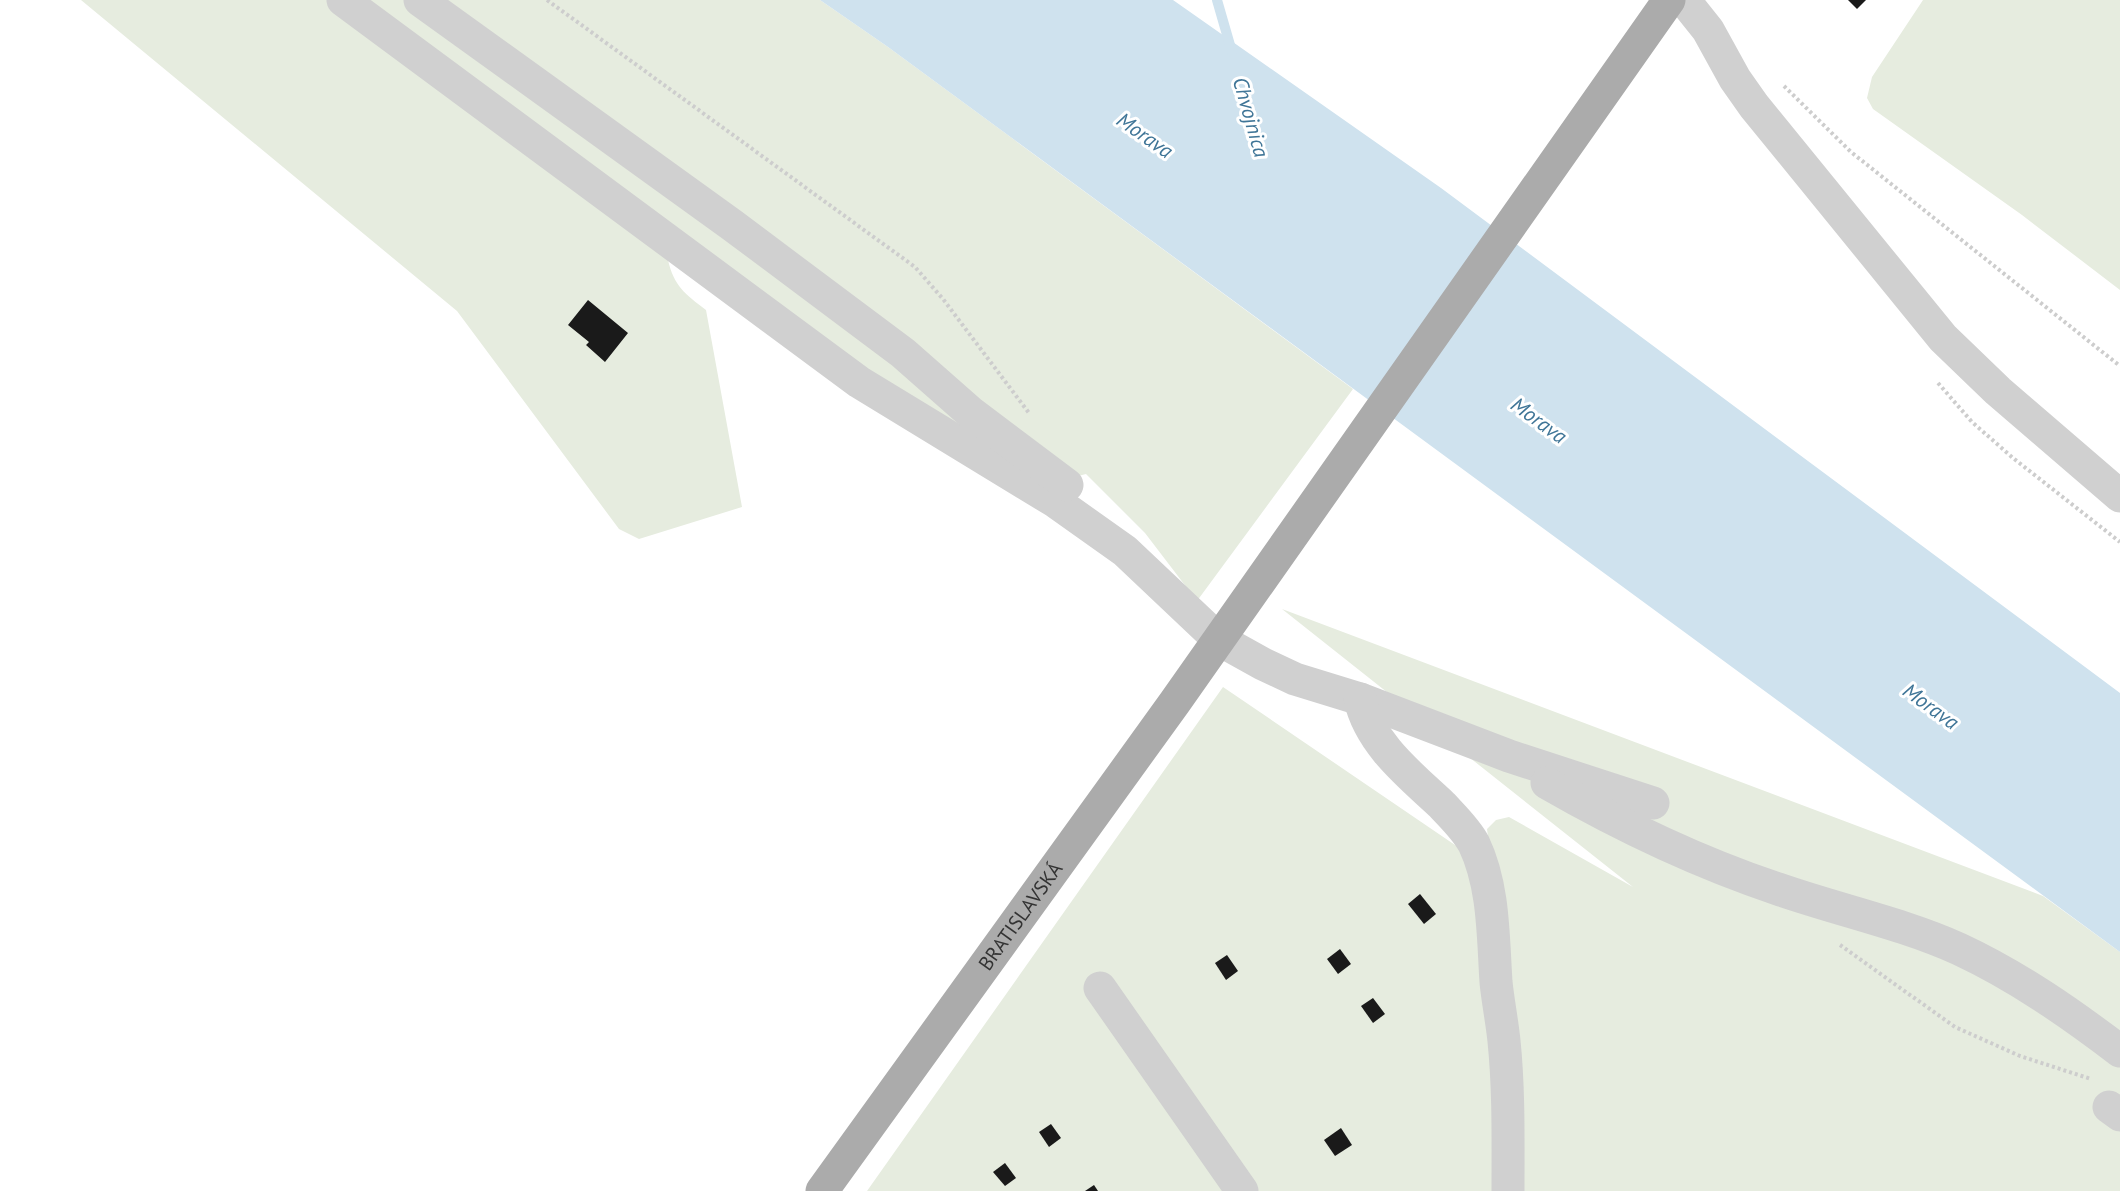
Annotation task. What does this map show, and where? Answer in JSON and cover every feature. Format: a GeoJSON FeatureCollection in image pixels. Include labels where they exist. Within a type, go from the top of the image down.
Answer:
{"type":"FeatureCollection","features":[{"type":"Feature","properties":{"kind":"main road","name":"BRATISLAVSKÁ"},"geometry":{"type":"LineString","coordinates":[[822,1191],[1175,702],[1672,4]]}},
{"type":"Feature","properties":{"kind":"lane"},"geometry":{"type":"LineString","coordinates":[[343,0],[859,382],[1056,502],[1125,551],[1218,639],[1295,679],[1360,699],[1509,756],[1653,803]]}},
{"type":"Feature","properties":{"kind":"lane"},"geometry":{"type":"LineString","coordinates":[[420,0],[732,225],[903,354],[970,412],[1085,498],[1104,518],[1125,551]]}},
{"type":"Feature","properties":{"kind":"lane"},"geometry":{"type":"LineString","coordinates":[[1672,4],[1708,30],[1735,79],[1754,106],[1943,338],[1998,391],[2120,496]]}},
{"type":"Feature","properties":{"kind":"lane"},"geometry":{"type":"LineString","coordinates":[[1360,699],[1363,716],[1371,731],[1388,752],[1458,821],[1473,842],[1482,865],[1489,893],[1497,993],[1504,1042],[1508,1191]]}},
{"type":"Feature","properties":{"kind":"lane"},"geometry":{"type":"LineString","coordinates":[[1509,756],[1527,771],[1595,811],[1699,860],[1777,889],[1921,933],[1960,950],[1997,968],[2037,993],[2120,1051]]}},
{"type":"Feature","properties":{"kind":"lane"},"geometry":{"type":"LineString","coordinates":[[1100,988],[1242,1191]]}},
{"type":"Feature","properties":{"kind":"path"},"geometry":{"type":"LineString","coordinates":[[547,0],[915,267],[943,299],[1030,413]]}},
{"type":"Feature","properties":{"kind":"path"},"geometry":{"type":"LineString","coordinates":[[1779,81],[1851,152],[2120,366]]}},
{"type":"Feature","properties":{"kind":"path"},"geometry":{"type":"LineString","coordinates":[[1833,940],[1955,1027],[2020,1056],[2109,1101]]}},
{"type":"Feature","properties":{"kind":"shaded area"},"geometry":{"type":"Polygon","coordinates":[[[81,0],[329,0],[668,260],[670,269],[681,289],[706,310],[742,507],[639,539],[619,529],[457,311],[81,0]]]}},
{"type":"Feature","properties":{"kind":"shaded area"},"geometry":{"type":"Polygon","coordinates":[[[360,0],[820,0],[888,47],[1353,389],[1197,601],[1145,533],[1086,474],[1058,481],[863,375],[360,0]]]}},
{"type":"Feature","properties":{"kind":"shaded area"},"geometry":{"type":"Polygon","coordinates":[[[1923,0],[2120,0],[2120,290],[2022,215],[1873,109],[1867,98],[1872,77],[1923,0]]]}},
{"type":"Feature","properties":{"kind":"shaded area"},"geometry":{"type":"Polygon","coordinates":[[[1282,609],[2043,896],[2120,952],[2120,1191],[867,1191],[1223,687],[1502,877],[1490,852],[1487,829],[1496,820],[1509,817],[1633,887],[1282,609]]]}},
{"type":"Feature","properties":{"kind":"water","name":"Morava"},"geometry":{"type":"Polygon","coordinates":[[[820,0],[1173,0],[1441,188],[2120,693],[2120,952],[888,47],[820,0]]]}},
{"type":"Feature","properties":{"kind":"building"},"geometry":{"type":"Polygon","coordinates":[[[1848,0],[1866,0],[1857,9],[1848,0]]]}},
{"type":"Feature","properties":{"kind":"building"},"geometry":{"type":"Polygon","coordinates":[[[588,300],[628,333],[605,362],[586,345],[589,342],[568,325],[588,300]]]}},
{"type":"Feature","properties":{"kind":"building"},"geometry":{"type":"Polygon","coordinates":[[[1420,894],[1436,914],[1424,924],[1408,904],[1420,894]]]}},
{"type":"Feature","properties":{"kind":"building"},"geometry":{"type":"Polygon","coordinates":[[[1340,949],[1351,964],[1338,974],[1327,959],[1340,949]]]}},
{"type":"Feature","properties":{"kind":"building"},"geometry":{"type":"Polygon","coordinates":[[[1227,955],[1238,971],[1226,980],[1215,963],[1227,955]]]}},
{"type":"Feature","properties":{"kind":"building"},"geometry":{"type":"Polygon","coordinates":[[[1373,998],[1385,1014],[1373,1023],[1361,1006],[1373,998]]]}},
{"type":"Feature","properties":{"kind":"building"},"geometry":{"type":"Polygon","coordinates":[[[1051,1124],[1061,1138],[1049,1147],[1039,1132],[1051,1124]]]}},
{"type":"Feature","properties":{"kind":"building"},"geometry":{"type":"Polygon","coordinates":[[[1341,1128],[1352,1145],[1335,1156],[1324,1140],[1341,1128]]]}},
{"type":"Feature","properties":{"kind":"building"},"geometry":{"type":"Polygon","coordinates":[[[1005,1163],[1016,1178],[1005,1186],[993,1172],[1005,1163]]]}},
{"type":"Feature","properties":{"kind":"building"},"geometry":{"type":"Polygon","coordinates":[[[1094,1185],[1098,1191],[1085,1191],[1094,1185]]]}},
{"type":"Feature","properties":{"kind":"waterway","name":"Chvojnica"},"geometry":{"type":"LineString","coordinates":[[1217,0],[1232,52]]}}]}
